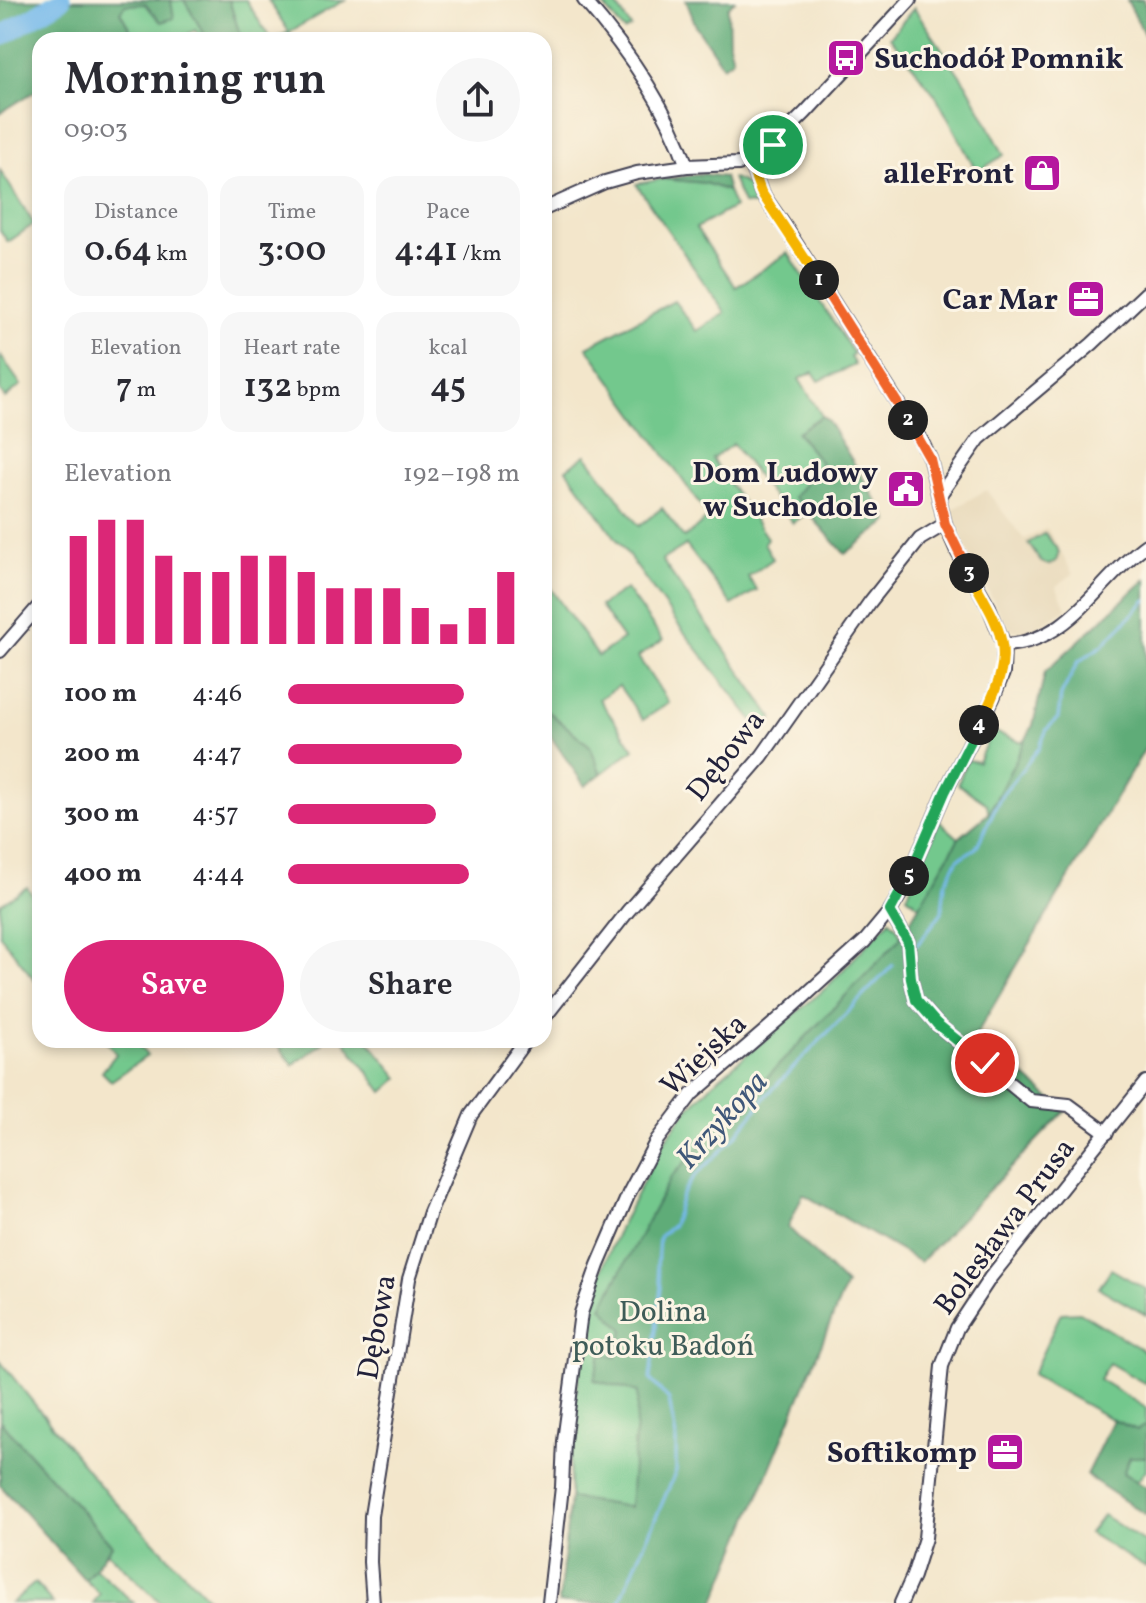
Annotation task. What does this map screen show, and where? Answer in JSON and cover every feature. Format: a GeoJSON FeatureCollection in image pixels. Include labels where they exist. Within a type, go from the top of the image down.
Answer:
{"type":"FeatureCollection","features":[{"type":"Feature","properties":{"kind":"street"},"geometry":{"type":"LineString","coordinates":[[584,0],[604,23],[651,93],[687,166]]}},
{"type":"Feature","properties":{"kind":"street"},"geometry":{"type":"LineString","coordinates":[[552,205],[605,182],[637,173],[750,162],[759,158],[910,0]]}},
{"type":"Feature","properties":{"kind":"street"},"geometry":{"type":"LineString","coordinates":[[750,162],[761,192],[920,438],[930,459],[945,524],[989,607],[1004,645],[1032,642],[1049,634],[1071,618],[1130,556],[1146,545]]}},
{"type":"Feature","properties":{"kind":"street"},"geometry":{"type":"LineString","coordinates":[[939,496],[979,439],[1092,344],[1146,293]]}},
{"type":"Feature","properties":{"kind":"street","name":"Dębowa"},"geometry":{"type":"LineString","coordinates":[[552,1008],[628,911],[762,756],[870,602],[920,539],[945,524]]}},
{"type":"Feature","properties":{"kind":"street"},"geometry":{"type":"LineString","coordinates":[[0,651],[32,614]]}},
{"type":"Feature","properties":{"kind":"street","name":"Wiejska"},"geometry":{"type":"LineString","coordinates":[[549,1603],[564,1441],[581,1313],[629,1193],[657,1140],[692,1094],[865,941],[890,911],[904,888],[945,792],[993,698],[1003,673],[1004,645]]}},
{"type":"Feature","properties":{"kind":"street"},"geometry":{"type":"LineString","coordinates":[[890,911],[908,942],[916,1000],[938,1025],[1031,1101],[1069,1105],[1107,1133]]}},
{"type":"Feature","properties":{"kind":"street","name":"Dębowa"},"geometry":{"type":"LineString","coordinates":[[373,1603],[371,1516],[409,1279],[430,1212],[471,1115],[520,1048]]}},
{"type":"Feature","properties":{"kind":"street","name":"Bolesława Prusa"},"geometry":{"type":"LineString","coordinates":[[901,1603],[925,1538],[942,1366],[957,1328],[990,1278],[1146,1082]]}},
{"type":"Feature","properties":{"kind":"shaded area"},"geometry":{"type":"Polygon","coordinates":[[[986,490],[1024,539],[1047,528],[1073,574],[1056,586],[1067,609],[1026,633],[1008,629],[965,547],[950,511],[986,490]]]}},
{"type":"Feature","properties":{"kind":"green space"},"geometry":{"type":"Polygon","coordinates":[[[0,0],[173,0],[174,18],[161,22],[145,4],[125,5],[120,12],[131,32],[32,32],[32,93],[0,113],[0,0]]]}},
{"type":"Feature","properties":{"kind":"green space"},"geometry":{"type":"Polygon","coordinates":[[[184,0],[203,32],[131,32],[120,12],[124,5],[184,0]]]}},
{"type":"Feature","properties":{"kind":"green space"},"geometry":{"type":"Polygon","coordinates":[[[184,0],[229,0],[239,32],[203,32],[184,0]]]}},
{"type":"Feature","properties":{"kind":"green space"},"geometry":{"type":"Polygon","coordinates":[[[229,0],[246,0],[266,32],[239,32],[229,0]]]}},
{"type":"Feature","properties":{"kind":"green space"},"geometry":{"type":"Polygon","coordinates":[[[268,0],[345,0],[289,32],[268,0]]]}},
{"type":"Feature","properties":{"kind":"green space"},"geometry":{"type":"Polygon","coordinates":[[[599,0],[613,0],[631,27],[624,31],[599,0]]]}},
{"type":"Feature","properties":{"kind":"green space"},"geometry":{"type":"Polygon","coordinates":[[[686,0],[735,0],[728,8],[729,44],[733,59],[723,66],[696,26],[686,0]]]}},
{"type":"Feature","properties":{"kind":"green space"},"geometry":{"type":"Polygon","coordinates":[[[1127,0],[1143,0],[1146,7],[1146,38],[1127,0]]]}},
{"type":"Feature","properties":{"kind":"green space"},"geometry":{"type":"Polygon","coordinates":[[[914,8],[970,90],[1004,155],[977,172],[936,96],[890,37],[914,8]]]}},
{"type":"Feature","properties":{"kind":"green space"},"geometry":{"type":"Polygon","coordinates":[[[0,170],[32,225],[8,242],[0,230],[0,170]]]}},
{"type":"Feature","properties":{"kind":"green space"},"geometry":{"type":"Polygon","coordinates":[[[704,174],[724,177],[728,191],[705,183],[663,179],[704,174]]]}},
{"type":"Feature","properties":{"kind":"green space"},"geometry":{"type":"Polygon","coordinates":[[[732,178],[746,185],[763,206],[743,204],[732,178]]]}},
{"type":"Feature","properties":{"kind":"green space"},"geometry":{"type":"Polygon","coordinates":[[[663,179],[705,183],[728,191],[734,207],[696,228],[736,287],[788,253],[854,354],[850,357],[855,365],[819,381],[813,372],[799,379],[822,416],[797,433],[821,463],[794,497],[808,512],[793,523],[733,444],[712,459],[767,538],[764,543],[773,559],[748,577],[757,590],[732,605],[686,545],[662,560],[773,718],[763,733],[680,627],[566,469],[586,455],[639,526],[662,508],[684,538],[709,517],[587,347],[674,301],[697,331],[725,313],[636,184],[663,179]]]}},
{"type":"Feature","properties":{"kind":"green space"},"geometry":{"type":"Polygon","coordinates":[[[0,355],[21,385],[5,398],[0,391],[0,355]]]}},
{"type":"Feature","properties":{"kind":"green space"},"geometry":{"type":"Polygon","coordinates":[[[822,416],[889,521],[845,554],[794,497],[821,463],[797,432],[822,416]]]}},
{"type":"Feature","properties":{"kind":"green space"},"geometry":{"type":"Polygon","coordinates":[[[1045,533],[1059,552],[1056,561],[1048,565],[1041,562],[1028,543],[1045,533]]]}},
{"type":"Feature","properties":{"kind":"green space"},"geometry":{"type":"Polygon","coordinates":[[[1146,579],[1146,747],[976,1035],[1065,1111],[920,1262],[803,1194],[788,1227],[846,1285],[714,1603],[559,1603],[570,1498],[630,1507],[638,1392],[594,1380],[601,1354],[616,1357],[624,1330],[602,1307],[671,1177],[899,940],[959,838],[989,813],[1033,725],[1045,672],[1146,579]]]}},
{"type":"Feature","properties":{"kind":"green space"},"geometry":{"type":"Polygon","coordinates":[[[626,589],[663,640],[638,657],[669,703],[643,720],[619,686],[599,699],[634,749],[601,774],[590,746],[552,715],[552,590],[598,656],[623,639],[600,606],[626,589]]]}},
{"type":"Feature","properties":{"kind":"green space","name":"Dolina potoku Badoń"},"geometry":{"type":"Polygon","coordinates":[[[1146,596],[1146,712],[1026,862],[993,947],[967,971],[991,1002],[963,1032],[947,1024],[923,1000],[917,949],[893,967],[855,1009],[880,1032],[857,1055],[819,1116],[749,1289],[726,1389],[719,1452],[689,1603],[559,1603],[570,1498],[570,1436],[587,1321],[595,1287],[616,1235],[661,1146],[683,1115],[713,1083],[827,987],[890,920],[898,929],[906,951],[934,918],[907,896],[939,821],[971,849],[985,828],[987,804],[958,784],[967,760],[978,762],[992,731],[1020,742],[1044,736],[1055,718],[1058,695],[1053,691],[1056,688],[1060,690],[1076,661],[1106,639],[1146,596]]]}},
{"type":"Feature","properties":{"kind":"green space"},"geometry":{"type":"Polygon","coordinates":[[[552,715],[590,746],[601,774],[585,786],[552,739],[552,715]]]}},
{"type":"Feature","properties":{"kind":"green space"},"geometry":{"type":"Polygon","coordinates":[[[27,887],[32,894],[32,977],[0,935],[0,904],[27,887]]]}},
{"type":"Feature","properties":{"kind":"green space"},"geometry":{"type":"Polygon","coordinates":[[[111,1048],[141,1048],[147,1056],[111,1081],[102,1072],[116,1054],[111,1048]]]}},
{"type":"Feature","properties":{"kind":"green space"},"geometry":{"type":"Polygon","coordinates":[[[280,1048],[316,1048],[293,1065],[280,1048]]]}},
{"type":"Feature","properties":{"kind":"green space"},"geometry":{"type":"Polygon","coordinates":[[[350,1048],[375,1048],[399,1078],[383,1092],[350,1048]]]}},
{"type":"Feature","properties":{"kind":"green space"},"geometry":{"type":"Polygon","coordinates":[[[1111,1269],[1146,1289],[1146,1315],[1099,1288],[1111,1269]]]}},
{"type":"Feature","properties":{"kind":"green space"},"geometry":{"type":"Polygon","coordinates":[[[1080,1312],[1146,1352],[1146,1384],[1109,1363],[1099,1379],[1146,1408],[1146,1425],[1137,1430],[1032,1375],[1061,1313],[1080,1312]]]}},
{"type":"Feature","properties":{"kind":"green space"},"geometry":{"type":"Polygon","coordinates":[[[0,1361],[101,1487],[213,1603],[161,1603],[107,1552],[112,1545],[0,1421],[0,1361]]]}},
{"type":"Feature","properties":{"kind":"green space"},"geometry":{"type":"Polygon","coordinates":[[[1113,1420],[1137,1430],[1146,1425],[1146,1457],[1130,1457],[1123,1473],[1146,1487],[1146,1515],[1086,1475],[1113,1420]]]}},
{"type":"Feature","properties":{"kind":"green space"},"geometry":{"type":"Polygon","coordinates":[[[0,1421],[112,1545],[85,1580],[0,1485],[0,1421]]]}},
{"type":"Feature","properties":{"kind":"green space"},"geometry":{"type":"Polygon","coordinates":[[[1130,1456],[1146,1457],[1146,1470],[1137,1482],[1123,1473],[1130,1456]]]}},
{"type":"Feature","properties":{"kind":"green space"},"geometry":{"type":"Polygon","coordinates":[[[1103,1515],[1146,1543],[1146,1568],[1089,1533],[1103,1515]]]}},
{"type":"Feature","properties":{"kind":"green space"},"geometry":{"type":"Polygon","coordinates":[[[95,1568],[134,1603],[93,1603],[100,1594],[85,1580],[95,1568]]]}},
{"type":"Feature","properties":{"kind":"green space"},"geometry":{"type":"Polygon","coordinates":[[[35,1583],[53,1603],[11,1603],[35,1583]]]}},
{"type":"Feature","properties":{"kind":"waterway"},"geometry":{"type":"LineString","coordinates":[[0,37],[61,0]]}},
{"type":"Feature","properties":{"kind":"waterway","name":"Krzykopa"},"geometry":{"type":"LineString","coordinates":[[917,945],[942,912],[945,883],[958,859],[976,848],[1001,796],[1058,718],[1061,695],[1078,662],[1103,645],[1146,600]]}},
{"type":"Feature","properties":{"kind":"waterway","name":"Krzykopa"},"geometry":{"type":"LineString","coordinates":[[619,1603],[676,1471],[676,1437],[669,1400],[650,1379],[661,1287],[657,1267],[659,1237],[673,1225],[682,1196],[693,1178],[735,1137],[768,1094],[893,965]]}},
{"type":"Feature","properties":{"kind":"place","name":"Suchodół Pomnik"},"geometry":{"type":"Point","coordinates":[846,58]}},
{"type":"Feature","properties":{"kind":"place","name":"alleFront"},"geometry":{"type":"Point","coordinates":[1042,173]}},
{"type":"Feature","properties":{"kind":"place","name":"Car Mar"},"geometry":{"type":"Point","coordinates":[1086,299]}},
{"type":"Feature","properties":{"kind":"place","name":"Dom Ludowy w Suchodole"},"geometry":{"type":"Point","coordinates":[906,489]}},
{"type":"Feature","properties":{"kind":"place","name":"Softikomp"},"geometry":{"type":"Point","coordinates":[1005,1452]}},
{"type":"Feature","properties":{"kind":"route"},"geometry":{"type":"LineString","coordinates":[[773,145],[750,162],[761,192],[920,438],[930,459],[945,524],[989,607],[1004,645],[1003,673],[993,698],[945,792],[904,888],[890,911],[908,942],[916,1000],[938,1025],[985,1063]]}}]}
